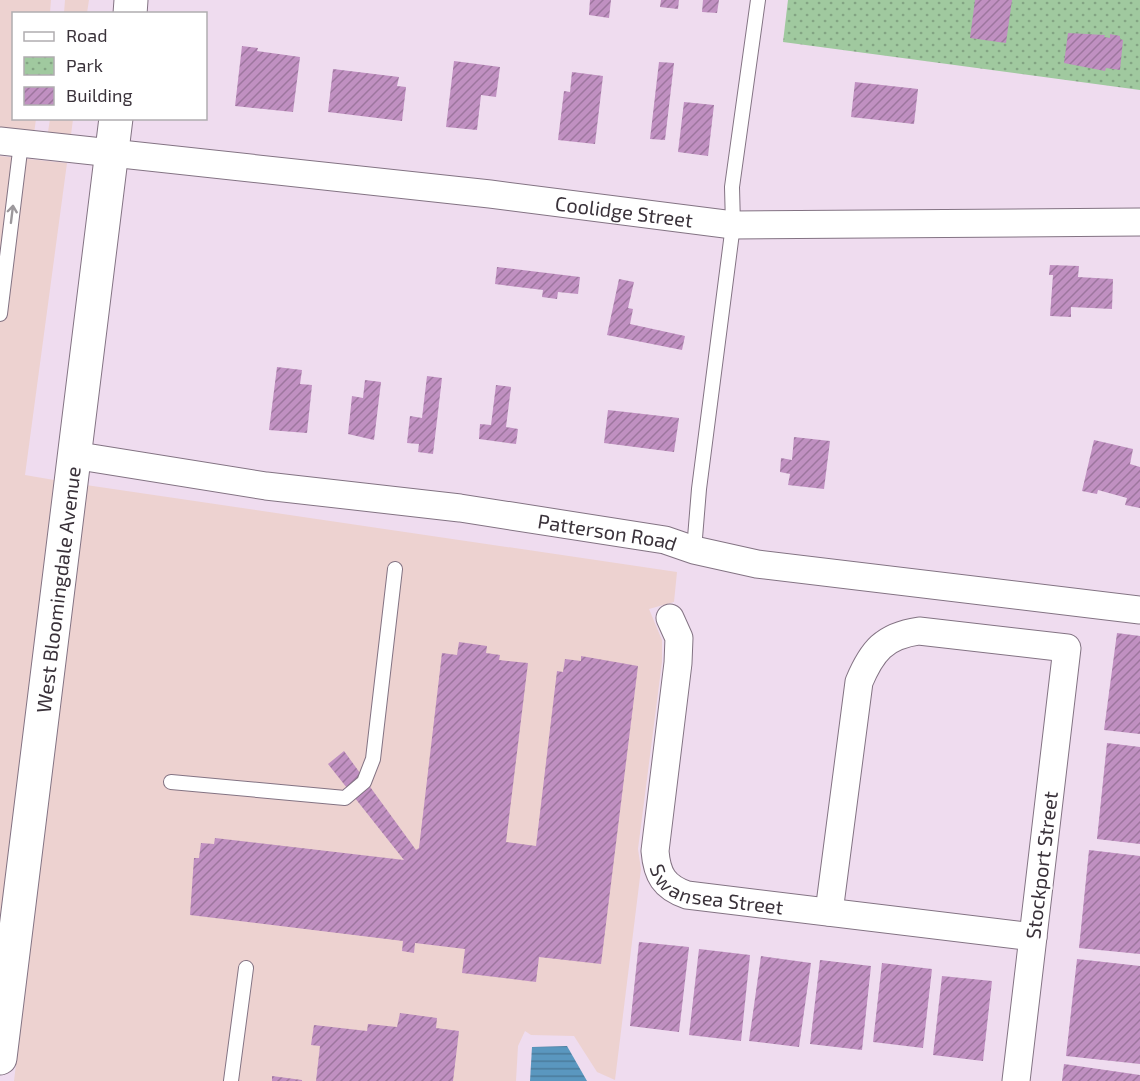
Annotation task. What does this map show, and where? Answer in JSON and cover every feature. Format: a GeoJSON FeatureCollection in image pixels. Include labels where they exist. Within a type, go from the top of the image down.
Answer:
{"type":"FeatureCollection","features":[{"type":"Feature","properties":{"kind":"main road","name":"West Bloomingdale Avenue"},"geometry":{"type":"LineString","coordinates":[[0,1058],[116,120]]}},
{"type":"Feature","properties":{"kind":"street","name":"Coolidge Street"},"geometry":{"type":"LineString","coordinates":[[10,142],[479,193],[733,225],[1140,222]]}},
{"type":"Feature","properties":{"kind":"street","name":"Patterson Road"},"geometry":{"type":"LineString","coordinates":[[73,454],[266,486],[460,508],[665,540],[694,550],[757,564],[1140,610]]}},
{"type":"Feature","properties":{"kind":"street","name":"Swansea Street"},"geometry":{"type":"LineString","coordinates":[[670,618],[679,638],[678,663],[655,851],[662,881],[674,891],[687,895],[1033,937]]}},
{"type":"Feature","properties":{"kind":"street","name":"Stockport Street"},"geometry":{"type":"LineString","coordinates":[[829,912],[859,682],[867,661],[881,645],[899,634],[919,631],[1067,648],[1016,1081]]}},
{"type":"Feature","properties":{"kind":"lane"},"geometry":{"type":"LineString","coordinates":[[694,550],[699,489],[733,225],[732,188],[758,0]]}},
{"type":"Feature","properties":{"kind":"lane"},"geometry":{"type":"LineString","coordinates":[[0,314],[10,142]]}},
{"type":"Feature","properties":{"kind":"lane"},"geometry":{"type":"LineString","coordinates":[[171,782],[345,798],[364,782],[373,759],[395,569]]}},
{"type":"Feature","properties":{"kind":"lane"},"geometry":{"type":"LineString","coordinates":[[231,1081],[246,968]]}},
{"type":"Feature","properties":{"kind":"shaded area"},"geometry":{"type":"Polygon","coordinates":[[[0,0],[51,0],[50,12],[12,12],[12,120],[36,120],[34,134],[0,130],[0,0]]]}},
{"type":"Feature","properties":{"kind":"shaded area"},"geometry":{"type":"Polygon","coordinates":[[[65,0],[89,0],[87,12],[64,12],[65,0]]]}},
{"type":"Feature","properties":{"kind":"shaded area"},"geometry":{"type":"Polygon","coordinates":[[[50,120],[73,120],[71,135],[48,132],[50,120]]]}},
{"type":"Feature","properties":{"kind":"shaded area"},"geometry":{"type":"Polygon","coordinates":[[[0,156],[67,163],[25,475],[54,480],[0,925],[0,156]]]}},
{"type":"Feature","properties":{"kind":"shaded area"},"geometry":{"type":"Polygon","coordinates":[[[86,485],[677,572],[674,602],[649,609],[662,640],[662,662],[638,849],[641,869],[615,1080],[597,1072],[574,1036],[531,1035],[525,1031],[518,1046],[516,1081],[14,1081],[86,485]]]}},
{"type":"Feature","properties":{"kind":"green space"},"geometry":{"type":"Polygon","coordinates":[[[788,0],[1140,0],[1140,90],[783,42],[788,0]]]}},
{"type":"Feature","properties":{"kind":"water"},"geometry":{"type":"Polygon","coordinates":[[[567,1046],[587,1081],[530,1081],[532,1047],[567,1046]]]}},
{"type":"Feature","properties":{"kind":"building"},"geometry":{"type":"Polygon","coordinates":[[[590,0],[611,0],[609,18],[589,15],[590,0]]]}},
{"type":"Feature","properties":{"kind":"building"},"geometry":{"type":"Polygon","coordinates":[[[661,0],[679,0],[678,9],[660,7],[661,0]]]}},
{"type":"Feature","properties":{"kind":"building"},"geometry":{"type":"Polygon","coordinates":[[[703,0],[719,0],[717,13],[702,12],[703,0]]]}},
{"type":"Feature","properties":{"kind":"building"},"geometry":{"type":"Polygon","coordinates":[[[975,0],[1012,0],[1006,43],[970,38],[975,0]]]}},
{"type":"Feature","properties":{"kind":"building"},"geometry":{"type":"Polygon","coordinates":[[[1068,33],[1105,35],[1104,37],[1110,38],[1110,34],[1120,36],[1123,40],[1120,70],[1106,68],[1105,71],[1064,63],[1068,33]]]}},
{"type":"Feature","properties":{"kind":"building"},"geometry":{"type":"Polygon","coordinates":[[[242,46],[258,48],[257,51],[300,57],[293,112],[235,106],[242,46]]]}},
{"type":"Feature","properties":{"kind":"building"},"geometry":{"type":"Polygon","coordinates":[[[454,61],[500,67],[496,97],[481,95],[477,130],[446,127],[454,61]]]}},
{"type":"Feature","properties":{"kind":"building"},"geometry":{"type":"Polygon","coordinates":[[[659,62],[674,63],[665,140],[650,139],[659,62]]]}},
{"type":"Feature","properties":{"kind":"building"},"geometry":{"type":"Polygon","coordinates":[[[333,69],[399,77],[397,86],[406,87],[402,121],[328,112],[333,69]]]}},
{"type":"Feature","properties":{"kind":"building"},"geometry":{"type":"Polygon","coordinates":[[[572,72],[603,76],[595,144],[558,140],[564,91],[570,92],[572,72]]]}},
{"type":"Feature","properties":{"kind":"building"},"geometry":{"type":"Polygon","coordinates":[[[855,82],[918,89],[914,124],[851,117],[855,82]]]}},
{"type":"Feature","properties":{"kind":"building"},"geometry":{"type":"Polygon","coordinates":[[[684,102],[714,105],[708,156],[678,152],[684,102]]]}},
{"type":"Feature","properties":{"kind":"building"},"geometry":{"type":"Polygon","coordinates":[[[1050,265],[1079,266],[1078,277],[1113,279],[1112,309],[1071,307],[1071,317],[1050,316],[1053,275],[1049,275],[1050,265]]]}},
{"type":"Feature","properties":{"kind":"building"},"geometry":{"type":"Polygon","coordinates":[[[497,267],[580,277],[578,294],[558,292],[557,299],[542,297],[543,290],[495,284],[497,267]]]}},
{"type":"Feature","properties":{"kind":"building"},"geometry":{"type":"Polygon","coordinates":[[[619,279],[634,282],[628,308],[633,309],[630,324],[685,336],[682,350],[607,335],[619,279]]]}},
{"type":"Feature","properties":{"kind":"building"},"geometry":{"type":"Polygon","coordinates":[[[277,367],[302,370],[300,384],[312,385],[307,433],[269,430],[277,367]]]}},
{"type":"Feature","properties":{"kind":"building"},"geometry":{"type":"Polygon","coordinates":[[[427,376],[442,378],[433,454],[418,452],[419,444],[407,443],[410,416],[422,418],[427,376]]]}},
{"type":"Feature","properties":{"kind":"building"},"geometry":{"type":"Polygon","coordinates":[[[365,380],[381,382],[374,440],[348,434],[352,396],[363,398],[365,380]]]}},
{"type":"Feature","properties":{"kind":"building"},"geometry":{"type":"Polygon","coordinates":[[[496,385],[511,387],[506,427],[518,429],[516,444],[479,439],[480,424],[491,425],[496,385]]]}},
{"type":"Feature","properties":{"kind":"building"},"geometry":{"type":"Polygon","coordinates":[[[608,410],[679,418],[674,452],[604,443],[608,410]]]}},
{"type":"Feature","properties":{"kind":"building"},"geometry":{"type":"Polygon","coordinates":[[[794,437],[830,441],[824,489],[788,485],[790,474],[780,472],[781,458],[792,460],[794,437]]]}},
{"type":"Feature","properties":{"kind":"building"},"geometry":{"type":"Polygon","coordinates":[[[1094,440],[1133,449],[1130,464],[1140,467],[1140,508],[1125,505],[1127,498],[1098,490],[1097,494],[1082,491],[1094,440]]]}},
{"type":"Feature","properties":{"kind":"building"},"geometry":{"type":"Polygon","coordinates":[[[1117,633],[1140,636],[1140,734],[1104,730],[1117,633]]]}},
{"type":"Feature","properties":{"kind":"building"},"geometry":{"type":"Polygon","coordinates":[[[459,642],[487,646],[486,653],[500,655],[499,660],[528,663],[506,842],[536,846],[557,671],[563,672],[565,659],[581,661],[581,656],[638,666],[601,964],[539,957],[536,982],[462,973],[465,949],[415,943],[414,953],[402,951],[403,941],[190,915],[194,858],[199,858],[201,843],[214,844],[215,838],[404,860],[328,764],[344,751],[416,850],[419,848],[442,653],[457,655],[459,642]]]}},
{"type":"Feature","properties":{"kind":"building"},"geometry":{"type":"Polygon","coordinates":[[[1107,743],[1140,747],[1140,844],[1097,839],[1107,743]]]}},
{"type":"Feature","properties":{"kind":"building"},"geometry":{"type":"Polygon","coordinates":[[[1089,850],[1140,856],[1140,954],[1079,948],[1089,850]]]}},
{"type":"Feature","properties":{"kind":"building"},"geometry":{"type":"Polygon","coordinates":[[[639,942],[689,947],[679,1032],[630,1026],[639,942]]]}},
{"type":"Feature","properties":{"kind":"building"},"geometry":{"type":"Polygon","coordinates":[[[699,949],[750,955],[741,1041],[689,1035],[699,949]]]}},
{"type":"Feature","properties":{"kind":"building"},"geometry":{"type":"Polygon","coordinates":[[[761,956],[811,963],[799,1047],[749,1041],[761,956]]]}},
{"type":"Feature","properties":{"kind":"building"},"geometry":{"type":"Polygon","coordinates":[[[1077,959],[1140,966],[1140,1064],[1066,1056],[1077,959]]]}},
{"type":"Feature","properties":{"kind":"building"},"geometry":{"type":"Polygon","coordinates":[[[820,960],[871,966],[862,1050],[810,1044],[820,960]]]}},
{"type":"Feature","properties":{"kind":"building"},"geometry":{"type":"Polygon","coordinates":[[[882,963],[932,969],[923,1048],[873,1042],[882,963]]]}},
{"type":"Feature","properties":{"kind":"building"},"geometry":{"type":"Polygon","coordinates":[[[942,976],[992,981],[983,1061],[933,1055],[942,976]]]}},
{"type":"Feature","properties":{"kind":"building"},"geometry":{"type":"Polygon","coordinates":[[[400,1013],[437,1018],[436,1028],[459,1031],[453,1081],[316,1081],[320,1046],[311,1045],[314,1025],[367,1031],[368,1024],[397,1027],[400,1013]]]}},
{"type":"Feature","properties":{"kind":"building"},"geometry":{"type":"Polygon","coordinates":[[[1064,1064],[1140,1075],[1140,1081],[1062,1081],[1064,1064]]]}},
{"type":"Feature","properties":{"kind":"building"},"geometry":{"type":"Polygon","coordinates":[[[272,1076],[302,1080],[302,1081],[272,1081],[272,1076]]]}}]}
